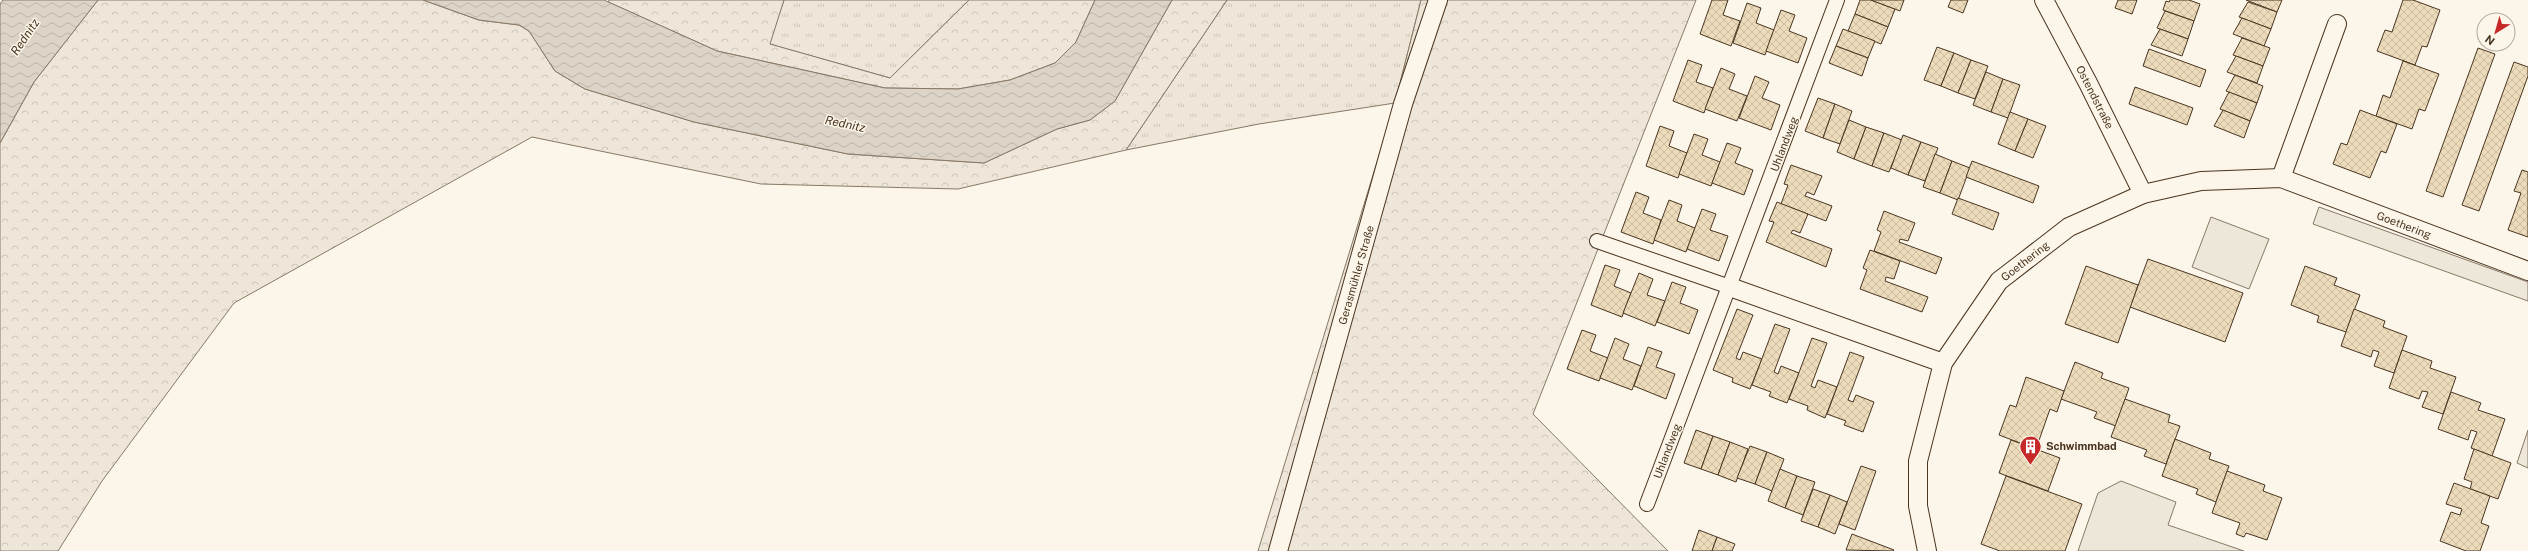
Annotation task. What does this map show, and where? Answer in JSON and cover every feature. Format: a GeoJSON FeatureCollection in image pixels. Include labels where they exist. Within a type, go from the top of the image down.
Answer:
{"type":"FeatureCollection","features":[{"type":"Feature","properties":{"kind":"street","name":"Gerasmühler Straße"},"geometry":{"type":"LineString","coordinates":[[1278,551],[1403,104],[1438,0]]}},
{"type":"Feature","properties":{"kind":"street","name":"Uhlandweg"},"geometry":{"type":"LineString","coordinates":[[1647,504],[1837,0]]}},
{"type":"Feature","properties":{"kind":"street","name":"Ostendstraße"},"geometry":{"type":"LineString","coordinates":[[2044,0],[2088,83],[2143,194]]}},
{"type":"Feature","properties":{"kind":"street"},"geometry":{"type":"LineString","coordinates":[[2281,178],[2336,24]]}},
{"type":"Feature","properties":{"kind":"street","name":"Goethering"},"geometry":{"type":"LineString","coordinates":[[1927,551],[1918,506],[1918,461],[1943,363],[1999,281],[2069,227],[2143,194],[2201,181],[2281,178],[2528,271]]}},
{"type":"Feature","properties":{"kind":"street"},"geometry":{"type":"LineString","coordinates":[[1597,241],[1943,363]]}},
{"type":"Feature","properties":{"kind":"green space"},"geometry":{"type":"Polygon","coordinates":[[[98,0],[423,0],[479,20],[519,25],[529,31],[555,71],[585,89],[694,122],[848,154],[984,163],[1057,129],[1090,120],[1115,101],[1172,0],[1227,0],[1126,150],[958,189],[761,184],[532,137],[234,303],[102,481],[58,551],[0,551],[0,143],[34,82],[98,0]]]}},
{"type":"Feature","properties":{"kind":"green space"},"geometry":{"type":"Polygon","coordinates":[[[609,0],[784,0],[770,44],[890,78],[969,0],[1095,0],[1076,42],[1055,63],[1010,80],[958,89],[885,88],[717,51],[608,2],[609,0]]]}},
{"type":"Feature","properties":{"kind":"green space"},"geometry":{"type":"Polygon","coordinates":[[[784,0],[969,0],[890,78],[769,44],[784,0]]]}},
{"type":"Feature","properties":{"kind":"green space"},"geometry":{"type":"Polygon","coordinates":[[[1227,0],[1421,0],[1395,103],[1259,124],[1126,150],[1227,0]]]}},
{"type":"Feature","properties":{"kind":"green space"},"geometry":{"type":"Polygon","coordinates":[[[1421,0],[1696,0],[1533,414],[1668,551],[1258,551],[1395,103],[1421,0]]]}},
{"type":"Feature","properties":{"kind":"shaded area"},"geometry":{"type":"Polygon","coordinates":[[[2319,207],[2528,282],[2528,301],[2313,224],[2319,207]]]}},
{"type":"Feature","properties":{"kind":"shaded area"},"geometry":{"type":"Polygon","coordinates":[[[2211,217],[2269,239],[2249,289],[2192,267],[2211,217]]]}},
{"type":"Feature","properties":{"kind":"shaded area"},"geometry":{"type":"Polygon","coordinates":[[[2528,430],[2528,468],[2517,463],[2528,430]]]}},
{"type":"Feature","properties":{"kind":"shaded area"},"geometry":{"type":"Polygon","coordinates":[[[2121,481],[2176,502],[2168,525],[2244,551],[2078,551],[2098,493],[2121,481]]]}},
{"type":"Feature","properties":{"kind":"water","name":"Rednitz"},"geometry":{"type":"Polygon","coordinates":[[[3,0],[98,0],[34,82],[0,143],[0,4],[3,0]]]}},
{"type":"Feature","properties":{"kind":"water","name":"Rednitz"},"geometry":{"type":"Polygon","coordinates":[[[423,0],[604,0],[717,51],[885,88],[958,89],[1010,80],[1055,63],[1076,42],[1095,0],[1172,0],[1115,101],[1090,120],[1057,129],[984,163],[848,154],[694,122],[585,89],[555,71],[529,31],[519,25],[479,20],[423,0]]]}},
{"type":"Feature","properties":{"kind":"building"},"geometry":{"type":"Polygon","coordinates":[[[1712,0],[1728,0],[1723,15],[1740,21],[1731,46],[1700,34],[1712,0]]]}},
{"type":"Feature","properties":{"kind":"building"},"geometry":{"type":"Polygon","coordinates":[[[1860,0],[1871,0],[1895,9],[1888,27],[1855,14],[1860,0]]]}},
{"type":"Feature","properties":{"kind":"building"},"geometry":{"type":"Polygon","coordinates":[[[1871,0],[1904,0],[1900,11],[1871,0]]]}},
{"type":"Feature","properties":{"kind":"building"},"geometry":{"type":"Polygon","coordinates":[[[1951,0],[1968,0],[1963,13],[1948,7],[1951,0]]]}},
{"type":"Feature","properties":{"kind":"building"},"geometry":{"type":"Polygon","coordinates":[[[2118,0],[2137,0],[2132,14],[2115,8],[2118,0]]]}},
{"type":"Feature","properties":{"kind":"building"},"geometry":{"type":"Polygon","coordinates":[[[2170,0],[2189,0],[2200,4],[2194,21],[2163,10],[2166,1],[2169,2],[2170,0]]]}},
{"type":"Feature","properties":{"kind":"building"},"geometry":{"type":"Polygon","coordinates":[[[2246,0],[2282,0],[2277,12],[2246,0]]]}},
{"type":"Feature","properties":{"kind":"building"},"geometry":{"type":"Polygon","coordinates":[[[2403,0],[2413,0],[2440,10],[2427,47],[2422,46],[2415,65],[2377,51],[2385,30],[2392,32],[2403,0]]]}},
{"type":"Feature","properties":{"kind":"building"},"geometry":{"type":"Polygon","coordinates":[[[2248,2],[2277,12],[2271,29],[2239,17],[2248,2]]]}},
{"type":"Feature","properties":{"kind":"building"},"geometry":{"type":"Polygon","coordinates":[[[1747,3],[1761,8],[1756,23],[1774,30],[1765,55],[1733,43],[1747,3]]]}},
{"type":"Feature","properties":{"kind":"building"},"geometry":{"type":"Polygon","coordinates":[[[1781,10],[1795,15],[1789,31],[1807,38],[1798,63],[1766,51],[1781,10]]]}},
{"type":"Feature","properties":{"kind":"building"},"geometry":{"type":"Polygon","coordinates":[[[2165,11],[2194,21],[2188,39],[2157,28],[2165,11]]]}},
{"type":"Feature","properties":{"kind":"building"},"geometry":{"type":"Polygon","coordinates":[[[1855,14],[1888,27],[1881,44],[1848,31],[1855,14]]]}},
{"type":"Feature","properties":{"kind":"building"},"geometry":{"type":"Polygon","coordinates":[[[2242,18],[2271,29],[2264,46],[2233,34],[2242,18]]]}},
{"type":"Feature","properties":{"kind":"building"},"geometry":{"type":"Polygon","coordinates":[[[1843,29],[1875,41],[1868,58],[1836,46],[1843,29]]]}},
{"type":"Feature","properties":{"kind":"building"},"geometry":{"type":"Polygon","coordinates":[[[2160,29],[2188,39],[2182,56],[2151,45],[2160,29]]]}},
{"type":"Feature","properties":{"kind":"building"},"geometry":{"type":"Polygon","coordinates":[[[2242,38],[2270,48],[2263,66],[2233,55],[2242,38]]]}},
{"type":"Feature","properties":{"kind":"building"},"geometry":{"type":"Polygon","coordinates":[[[1836,46],[1868,58],[1862,76],[1829,63],[1836,46]]]}},
{"type":"Feature","properties":{"kind":"building"},"geometry":{"type":"Polygon","coordinates":[[[1937,47],[1954,53],[1941,86],[1924,80],[1937,47]]]}},
{"type":"Feature","properties":{"kind":"building"},"geometry":{"type":"Polygon","coordinates":[[[2149,49],[2206,70],[2200,87],[2143,66],[2149,49]]]}},
{"type":"Feature","properties":{"kind":"building"},"geometry":{"type":"Polygon","coordinates":[[[2477,52],[2489,52],[2495,54],[2443,197],[2426,191],[2477,52]]]}},
{"type":"Feature","properties":{"kind":"building"},"geometry":{"type":"Polygon","coordinates":[[[1954,53],[1971,60],[1958,93],[1941,86],[1954,53]]]}},
{"type":"Feature","properties":{"kind":"building"},"geometry":{"type":"Polygon","coordinates":[[[2236,56],[2263,66],[2257,83],[2227,72],[2236,56]]]}},
{"type":"Feature","properties":{"kind":"building"},"geometry":{"type":"Polygon","coordinates":[[[1688,60],[1702,65],[1696,82],[1713,88],[1704,113],[1673,101],[1688,60]]]}},
{"type":"Feature","properties":{"kind":"building"},"geometry":{"type":"Polygon","coordinates":[[[1971,60],[1988,66],[1975,99],[1958,93],[1971,60]]]}},
{"type":"Feature","properties":{"kind":"building"},"geometry":{"type":"Polygon","coordinates":[[[2403,61],[2439,74],[2425,111],[2419,109],[2412,129],[2376,116],[2383,95],[2390,98],[2403,61]]]}},
{"type":"Feature","properties":{"kind":"building"},"geometry":{"type":"Polygon","coordinates":[[[2514,62],[2528,67],[2528,76],[2479,211],[2462,205],[2514,62]]]}},
{"type":"Feature","properties":{"kind":"building"},"geometry":{"type":"Polygon","coordinates":[[[1721,68],[1735,74],[1729,89],[1747,96],[1737,121],[1705,109],[1721,68]]]}},
{"type":"Feature","properties":{"kind":"building"},"geometry":{"type":"Polygon","coordinates":[[[1986,72],[2003,79],[1991,112],[1973,105],[1986,72]]]}},
{"type":"Feature","properties":{"kind":"building"},"geometry":{"type":"Polygon","coordinates":[[[2235,75],[2263,86],[2257,103],[2226,91],[2235,75]]]}},
{"type":"Feature","properties":{"kind":"building"},"geometry":{"type":"Polygon","coordinates":[[[1755,76],[1769,82],[1762,98],[1780,105],[1771,130],[1739,118],[1755,76]]]}},
{"type":"Feature","properties":{"kind":"building"},"geometry":{"type":"Polygon","coordinates":[[[2003,79],[2020,85],[2008,118],[1991,112],[2003,79]]]}},
{"type":"Feature","properties":{"kind":"building"},"geometry":{"type":"Polygon","coordinates":[[[2135,87],[2193,108],[2187,125],[2129,104],[2135,87]]]}},
{"type":"Feature","properties":{"kind":"building"},"geometry":{"type":"Polygon","coordinates":[[[2229,92],[2257,103],[2250,121],[2220,109],[2229,92]]]}},
{"type":"Feature","properties":{"kind":"building"},"geometry":{"type":"Polygon","coordinates":[[[1818,98],[1835,104],[1823,138],[1805,131],[1818,98]]]}},
{"type":"Feature","properties":{"kind":"building"},"geometry":{"type":"Polygon","coordinates":[[[1835,104],[1852,111],[1840,144],[1823,138],[1835,104]]]}},
{"type":"Feature","properties":{"kind":"building"},"geometry":{"type":"Polygon","coordinates":[[[2223,110],[2250,121],[2244,138],[2214,126],[2223,110]]]}},
{"type":"Feature","properties":{"kind":"building"},"geometry":{"type":"Polygon","coordinates":[[[2360,110],[2397,124],[2386,153],[2381,151],[2370,178],[2333,164],[2341,143],[2347,145],[2360,110]]]}},
{"type":"Feature","properties":{"kind":"building"},"geometry":{"type":"Polygon","coordinates":[[[2010,112],[2028,119],[2015,151],[1998,144],[2010,112]]]}},
{"type":"Feature","properties":{"kind":"building"},"geometry":{"type":"Polygon","coordinates":[[[2028,119],[2046,126],[2033,158],[2015,151],[2028,119]]]}},
{"type":"Feature","properties":{"kind":"building"},"geometry":{"type":"Polygon","coordinates":[[[1849,120],[1866,127],[1854,159],[1837,152],[1849,120]]]}},
{"type":"Feature","properties":{"kind":"building"},"geometry":{"type":"Polygon","coordinates":[[[1660,126],[1674,131],[1669,146],[1687,153],[1678,178],[1646,166],[1660,126]]]}},
{"type":"Feature","properties":{"kind":"building"},"geometry":{"type":"Polygon","coordinates":[[[1866,127],[1884,133],[1872,166],[1854,159],[1866,127]]]}},
{"type":"Feature","properties":{"kind":"building"},"geometry":{"type":"Polygon","coordinates":[[[1884,133],[1902,140],[1889,172],[1872,166],[1884,133]]]}},
{"type":"Feature","properties":{"kind":"building"},"geometry":{"type":"Polygon","coordinates":[[[1694,134],[1708,139],[1702,155],[1720,162],[1711,186],[1679,174],[1694,134]]]}},
{"type":"Feature","properties":{"kind":"building"},"geometry":{"type":"Polygon","coordinates":[[[1903,135],[1921,142],[1908,175],[1891,168],[1903,135]]]}},
{"type":"Feature","properties":{"kind":"building"},"geometry":{"type":"Polygon","coordinates":[[[1921,142],[1938,148],[1925,181],[1908,175],[1921,142]]]}},
{"type":"Feature","properties":{"kind":"building"},"geometry":{"type":"Polygon","coordinates":[[[1727,143],[1741,148],[1735,163],[1753,170],[1744,195],[1712,183],[1727,143]]]}},
{"type":"Feature","properties":{"kind":"building"},"geometry":{"type":"Polygon","coordinates":[[[1935,154],[1952,161],[1940,193],[1923,187],[1935,154]]]}},
{"type":"Feature","properties":{"kind":"building"},"geometry":{"type":"Polygon","coordinates":[[[1952,161],[1970,168],[1958,200],[1940,193],[1952,161]]]}},
{"type":"Feature","properties":{"kind":"building"},"geometry":{"type":"Polygon","coordinates":[[[1972,161],[2039,186],[2033,203],[1966,177],[1972,161]]]}},
{"type":"Feature","properties":{"kind":"building"},"geometry":{"type":"Polygon","coordinates":[[[1791,165],[1822,176],[1814,195],[1807,192],[1805,196],[1832,206],[1826,221],[1781,204],[1788,185],[1784,184],[1791,165]]]}},
{"type":"Feature","properties":{"kind":"building"},"geometry":{"type":"Polygon","coordinates":[[[2522,170],[2528,172],[2528,237],[2508,230],[2521,193],[2514,191],[2522,170]]]}},
{"type":"Feature","properties":{"kind":"building"},"geometry":{"type":"Polygon","coordinates":[[[1636,192],[1649,197],[1643,213],[1661,220],[1653,244],[1621,232],[1636,192]]]}},
{"type":"Feature","properties":{"kind":"building"},"geometry":{"type":"Polygon","coordinates":[[[1958,198],[1999,213],[1993,230],[1952,214],[1958,198]]]}},
{"type":"Feature","properties":{"kind":"building"},"geometry":{"type":"Polygon","coordinates":[[[1669,200],[1682,205],[1677,221],[1695,228],[1686,252],[1654,240],[1669,200]]]}},
{"type":"Feature","properties":{"kind":"building"},"geometry":{"type":"Polygon","coordinates":[[[1777,202],[1808,214],[1800,233],[1793,230],[1791,233],[1832,249],[1826,267],[1766,242],[1774,222],[1769,221],[1777,202]]]}},
{"type":"Feature","properties":{"kind":"building"},"geometry":{"type":"Polygon","coordinates":[[[1702,209],[1716,214],[1710,230],[1728,236],[1719,261],[1687,249],[1702,209]]]}},
{"type":"Feature","properties":{"kind":"building"},"geometry":{"type":"Polygon","coordinates":[[[1884,211],[1915,223],[1908,241],[1900,239],[1899,242],[1942,258],[1936,274],[1874,251],[1881,232],[1877,230],[1884,211]]]}},
{"type":"Feature","properties":{"kind":"building"},"geometry":{"type":"Polygon","coordinates":[[[1870,250],[1900,261],[1894,279],[1886,277],[1885,281],[1928,297],[1922,312],[1860,289],[1867,270],[1863,268],[1870,250]]]}},
{"type":"Feature","properties":{"kind":"building"},"geometry":{"type":"Polygon","coordinates":[[[2148,259],[2243,293],[2225,342],[2130,307],[2148,259]]]}},
{"type":"Feature","properties":{"kind":"building"},"geometry":{"type":"Polygon","coordinates":[[[1605,265],[1620,270],[1614,286],[1631,293],[1622,317],[1591,305],[1605,265]]]}},
{"type":"Feature","properties":{"kind":"building"},"geometry":{"type":"Polygon","coordinates":[[[2086,266],[2138,285],[2118,343],[2065,324],[2086,266]]]}},
{"type":"Feature","properties":{"kind":"building"},"geometry":{"type":"Polygon","coordinates":[[[2305,266],[2337,278],[2334,285],[2360,295],[2346,332],[2317,322],[2319,316],[2291,305],[2305,266]]]}},
{"type":"Feature","properties":{"kind":"building"},"geometry":{"type":"Polygon","coordinates":[[[1639,273],[1653,279],[1647,295],[1665,301],[1655,326],[1623,313],[1639,273]]]}},
{"type":"Feature","properties":{"kind":"building"},"geometry":{"type":"Polygon","coordinates":[[[1672,282],[1686,287],[1680,303],[1698,310],[1689,334],[1657,322],[1672,282]]]}},
{"type":"Feature","properties":{"kind":"building"},"geometry":{"type":"Polygon","coordinates":[[[1737,309],[1753,315],[1736,358],[1740,360],[1743,352],[1762,359],[1750,389],[1732,382],[1733,378],[1713,370],[1737,309]]]}},
{"type":"Feature","properties":{"kind":"building"},"geometry":{"type":"Polygon","coordinates":[[[2354,309],[2385,321],[2383,327],[2407,336],[2394,373],[2374,366],[2379,352],[2373,350],[2371,357],[2341,346],[2354,309]]]}},
{"type":"Feature","properties":{"kind":"building"},"geometry":{"type":"Polygon","coordinates":[[[1775,324],[1790,329],[1774,372],[1778,374],[1781,366],[1799,373],[1787,403],[1769,396],[1771,392],[1752,385],[1775,324]]]}},
{"type":"Feature","properties":{"kind":"building"},"geometry":{"type":"Polygon","coordinates":[[[1582,330],[1596,335],[1590,351],[1608,358],[1599,381],[1567,369],[1582,330]]]}},
{"type":"Feature","properties":{"kind":"building"},"geometry":{"type":"Polygon","coordinates":[[[1615,338],[1629,344],[1623,359],[1641,366],[1632,390],[1600,378],[1615,338]]]}},
{"type":"Feature","properties":{"kind":"building"},"geometry":{"type":"Polygon","coordinates":[[[1812,338],[1827,343],[1811,386],[1815,388],[1818,380],[1837,387],[1825,418],[1807,410],[1808,406],[1789,399],[1812,338]]]}},
{"type":"Feature","properties":{"kind":"building"},"geometry":{"type":"Polygon","coordinates":[[[1648,347],[1662,352],[1656,367],[1675,374],[1666,399],[1634,386],[1648,347]]]}},
{"type":"Feature","properties":{"kind":"building"},"geometry":{"type":"Polygon","coordinates":[[[2402,350],[2432,361],[2430,368],[2456,377],[2443,414],[2422,407],[2428,392],[2422,391],[2419,399],[2389,388],[2402,350]]]}},
{"type":"Feature","properties":{"kind":"building"},"geometry":{"type":"Polygon","coordinates":[[[1850,352],[1864,357],[1848,400],[1853,402],[1856,395],[1874,402],[1863,432],[1844,425],[1846,421],[1827,414],[1850,352]]]}},
{"type":"Feature","properties":{"kind":"building"},"geometry":{"type":"Polygon","coordinates":[[[2075,362],[2103,373],[2101,378],[2129,388],[2116,426],[2094,418],[2097,412],[2061,399],[2075,362]]]}},
{"type":"Feature","properties":{"kind":"building"},"geometry":{"type":"Polygon","coordinates":[[[2026,377],[2064,391],[2057,412],[2050,409],[2036,449],[1999,435],[2010,405],[2016,407],[2026,377]]]}},
{"type":"Feature","properties":{"kind":"building"},"geometry":{"type":"Polygon","coordinates":[[[2451,392],[2481,403],[2478,410],[2505,419],[2492,456],[2471,448],[2477,432],[2471,430],[2468,440],[2438,429],[2451,392]]]}},
{"type":"Feature","properties":{"kind":"building"},"geometry":{"type":"Polygon","coordinates":[[[2125,399],[2170,415],[2168,422],[2180,426],[2166,464],[2144,456],[2147,450],[2111,437],[2125,399]]]}},
{"type":"Feature","properties":{"kind":"building"},"geometry":{"type":"Polygon","coordinates":[[[1696,430],[1713,436],[1701,469],[1684,463],[1696,430]]]}},
{"type":"Feature","properties":{"kind":"building"},"geometry":{"type":"Polygon","coordinates":[[[1713,436],[1730,442],[1718,475],[1701,469],[1713,436]]]}},
{"type":"Feature","properties":{"kind":"building"},"geometry":{"type":"Polygon","coordinates":[[[2175,439],[2211,453],[2209,459],[2229,466],[2216,502],[2196,494],[2198,489],[2162,476],[2175,439]]]}},
{"type":"Feature","properties":{"kind":"building","name":"Schwimmbad"},"geometry":{"type":"Polygon","coordinates":[[[2011,440],[2060,458],[2048,491],[1999,473],[2011,440]]]}},
{"type":"Feature","properties":{"kind":"building"},"geometry":{"type":"Polygon","coordinates":[[[1730,442],[1748,449],[1736,482],[1718,475],[1730,442]]]}},
{"type":"Feature","properties":{"kind":"building"},"geometry":{"type":"Polygon","coordinates":[[[1750,446],[1767,452],[1755,484],[1737,478],[1750,446]]]}},
{"type":"Feature","properties":{"kind":"building"},"geometry":{"type":"Polygon","coordinates":[[[2474,449],[2511,463],[2498,499],[2470,489],[2472,482],[2464,479],[2474,449]]]}},
{"type":"Feature","properties":{"kind":"building"},"geometry":{"type":"Polygon","coordinates":[[[1767,452],[1784,459],[1772,491],[1755,484],[1767,452]]]}},
{"type":"Feature","properties":{"kind":"building"},"geometry":{"type":"Polygon","coordinates":[[[1861,466],[1876,471],[1855,530],[1839,524],[1861,466]]]}},
{"type":"Feature","properties":{"kind":"building"},"geometry":{"type":"Polygon","coordinates":[[[1780,469],[1797,476],[1785,508],[1768,501],[1780,469]]]}},
{"type":"Feature","properties":{"kind":"building"},"geometry":{"type":"Polygon","coordinates":[[[2227,471],[2265,485],[2263,491],[2282,498],[2267,540],[2246,533],[2244,537],[2236,534],[2240,523],[2212,513],[2227,471]]]}},
{"type":"Feature","properties":{"kind":"building"},"geometry":{"type":"Polygon","coordinates":[[[1797,476],[1815,482],[1803,515],[1785,508],[1797,476]]]}},
{"type":"Feature","properties":{"kind":"building"},"geometry":{"type":"Polygon","coordinates":[[[2006,476],[2082,504],[2065,551],[2000,551],[1981,544],[2006,476]]]}},
{"type":"Feature","properties":{"kind":"building"},"geometry":{"type":"Polygon","coordinates":[[[2454,483],[2490,496],[2481,523],[2489,526],[2480,551],[2466,551],[2440,541],[2451,512],[2460,515],[2462,509],[2446,504],[2454,483]]]}},
{"type":"Feature","properties":{"kind":"building"},"geometry":{"type":"Polygon","coordinates":[[[1813,489],[1830,495],[1818,527],[1801,521],[1813,489]]]}},
{"type":"Feature","properties":{"kind":"building"},"geometry":{"type":"Polygon","coordinates":[[[1830,495],[1847,502],[1835,534],[1818,527],[1830,495]]]}},
{"type":"Feature","properties":{"kind":"building"},"geometry":{"type":"Polygon","coordinates":[[[1699,530],[1717,537],[1712,551],[1692,551],[1699,530]]]}},
{"type":"Feature","properties":{"kind":"building"},"geometry":{"type":"Polygon","coordinates":[[[1852,534],[1894,550],[1846,550],[1852,534]]]}},
{"type":"Feature","properties":{"kind":"building"},"geometry":{"type":"Polygon","coordinates":[[[1717,537],[1735,544],[1732,551],[1712,551],[1717,537]]]}},
{"type":"Feature","properties":{"kind":"place","name":"Schwimmbad"},"geometry":{"type":"Point","coordinates":[2030,466]}}]}
